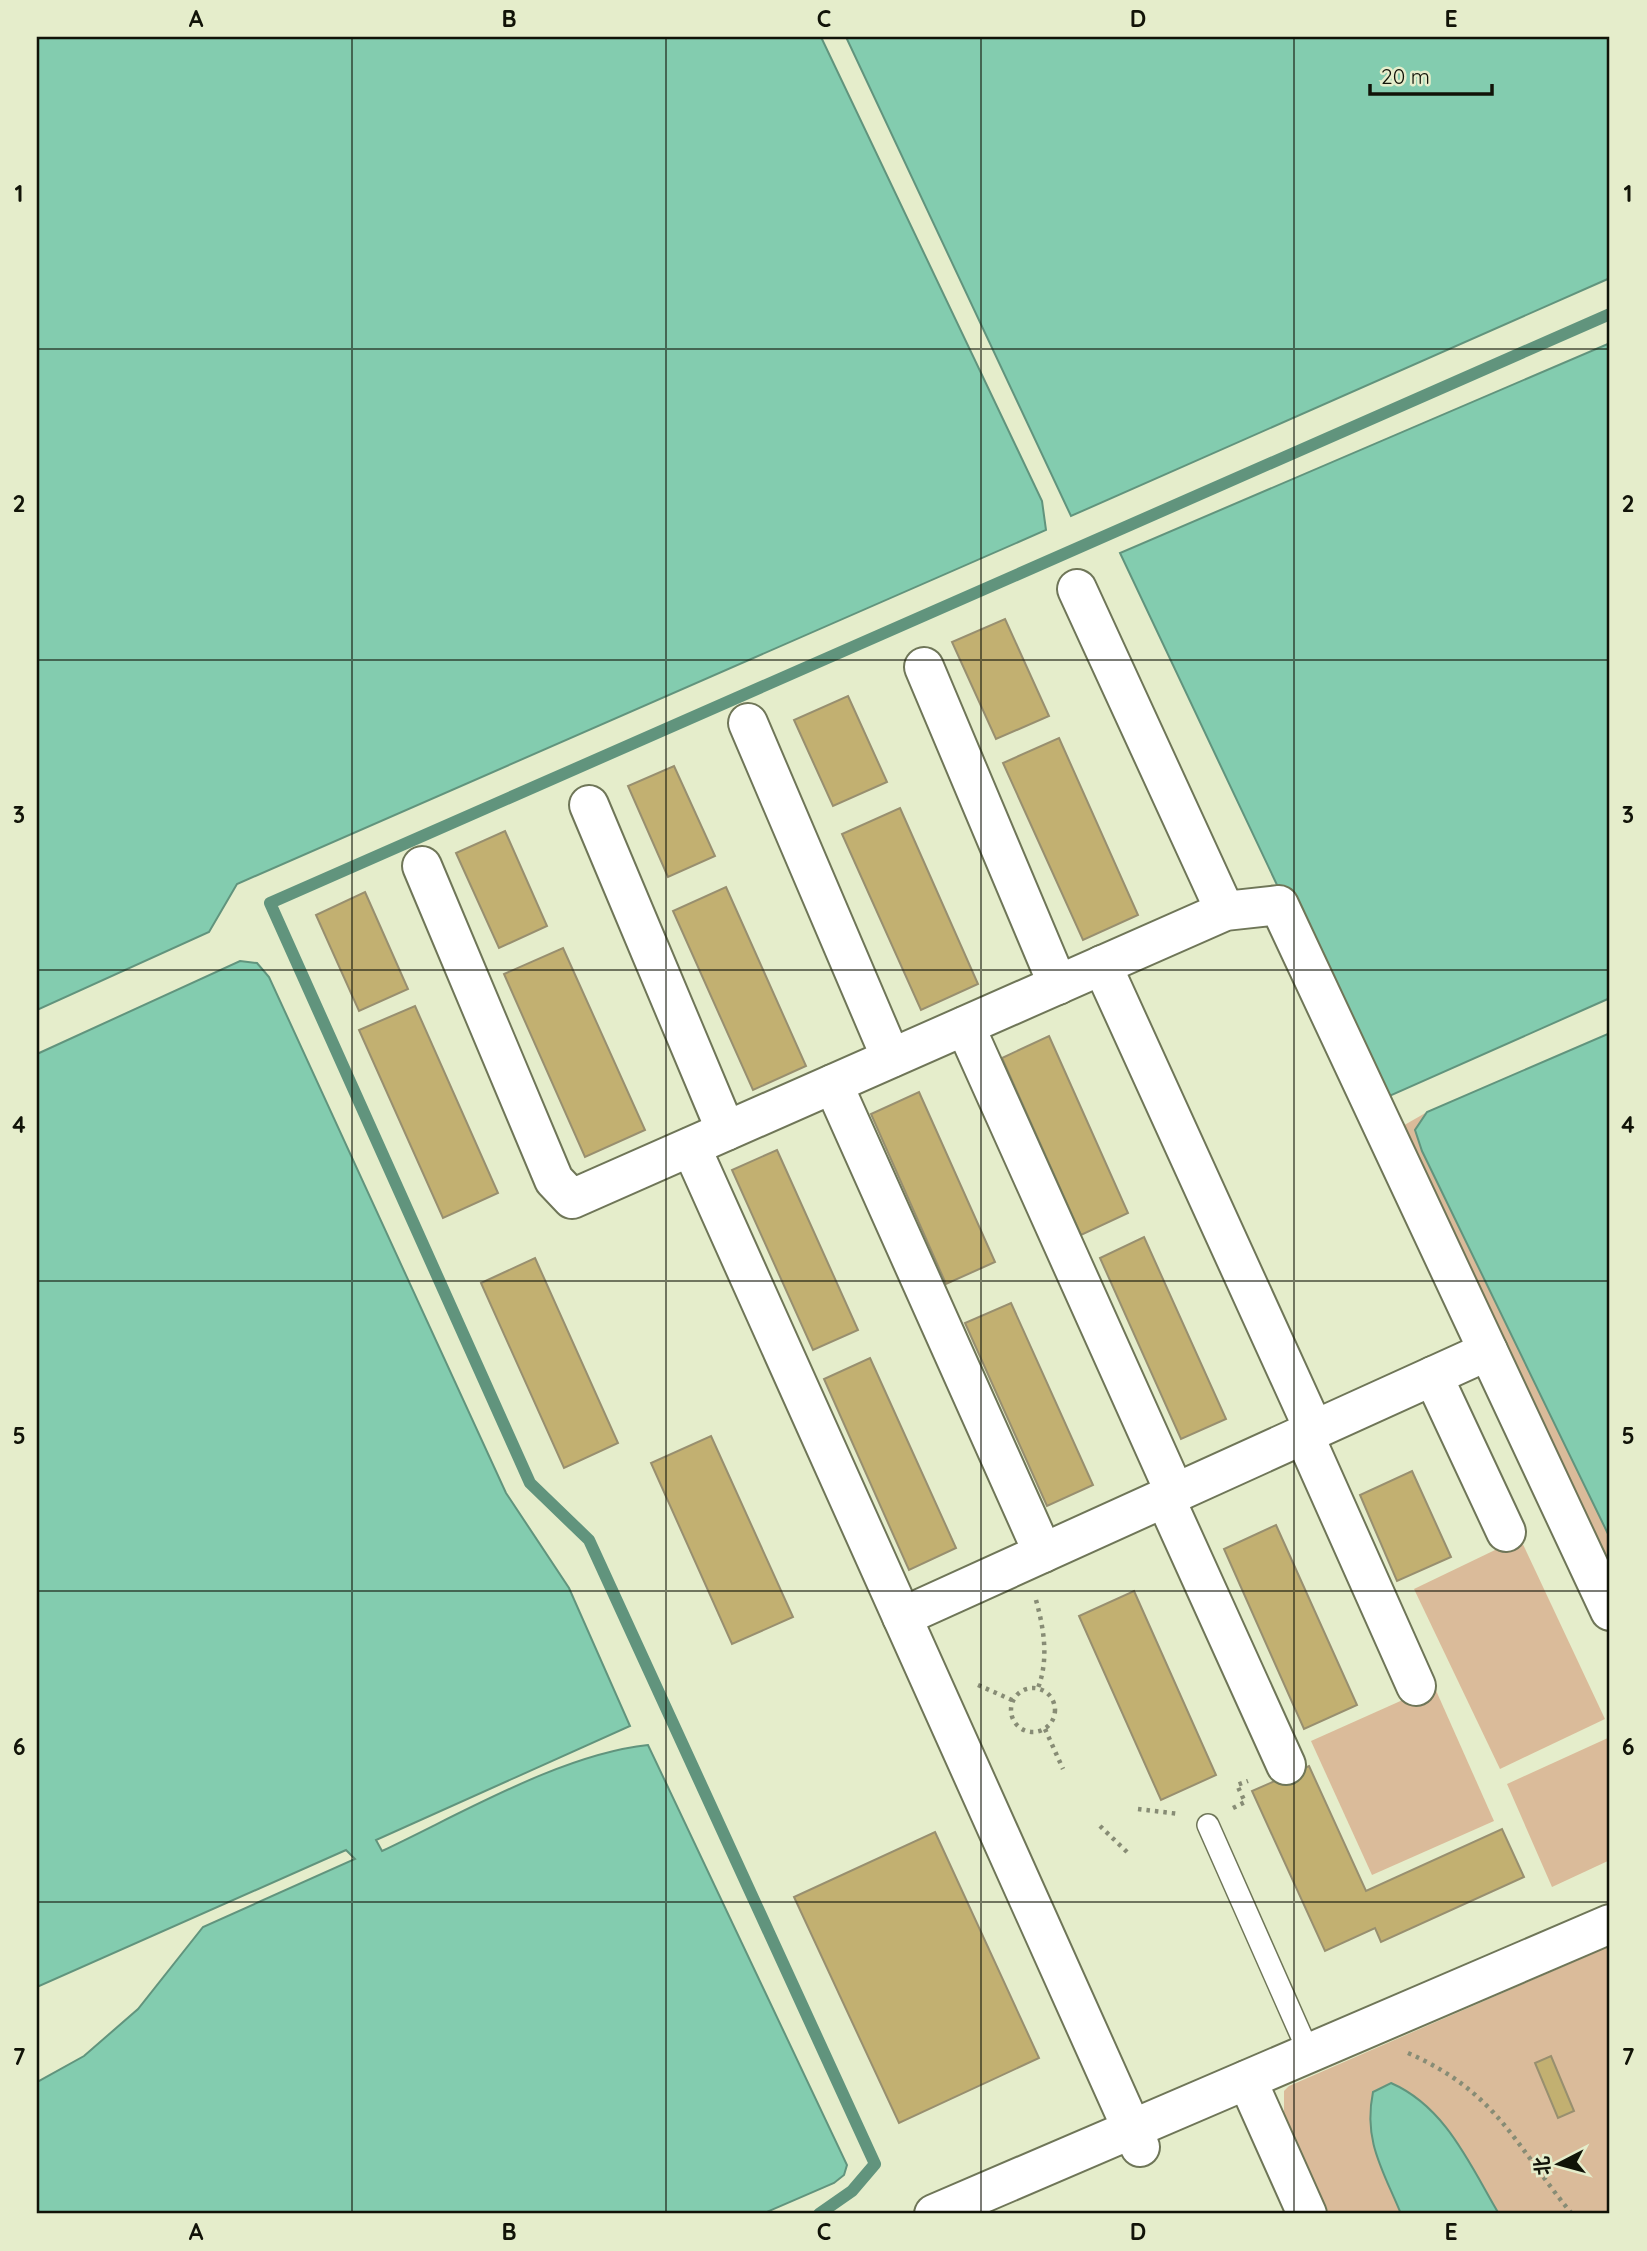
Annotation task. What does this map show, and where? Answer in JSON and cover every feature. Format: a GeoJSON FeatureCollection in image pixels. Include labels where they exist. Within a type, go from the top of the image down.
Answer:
{"type":"FeatureCollection","features":[{"type":"Feature","properties":{"kind":"street"},"geometry":{"type":"LineString","coordinates":[[1077,589],[1225,911]]}},
{"type":"Feature","properties":{"kind":"street"},"geometry":{"type":"LineString","coordinates":[[924,667],[1058,985]]}},
{"type":"Feature","properties":{"kind":"street"},"geometry":{"type":"LineString","coordinates":[[748,723],[891,1058]]}},
{"type":"Feature","properties":{"kind":"street"},"geometry":{"type":"LineString","coordinates":[[589,805],[726,1131]]}},
{"type":"Feature","properties":{"kind":"street"},"geometry":{"type":"LineString","coordinates":[[422,866],[554,1180],[572,1199],[1225,911],[1279,905],[1610,1611]]}},
{"type":"Feature","properties":{"kind":"street"},"geometry":{"type":"LineString","coordinates":[[1102,965],[1309,1432],[1416,1686]]}},
{"type":"Feature","properties":{"kind":"street"},"geometry":{"type":"LineString","coordinates":[[965,1026],[1286,1765]]}},
{"type":"Feature","properties":{"kind":"street"},"geometry":{"type":"LineString","coordinates":[[833,1084],[1034,1558]]}},
{"type":"Feature","properties":{"kind":"street"},"geometry":{"type":"LineString","coordinates":[[691,1147],[1135,2138]]}},
{"type":"Feature","properties":{"kind":"street"},"geometry":{"type":"LineString","coordinates":[[902,1618],[1488,1351]]}},
{"type":"Feature","properties":{"kind":"street"},"geometry":{"type":"LineString","coordinates":[[1433,1376],[1506,1532]]}},
{"type":"Feature","properties":{"kind":"street"},"geometry":{"type":"LineString","coordinates":[[934,2214],[1135,2138],[1247,2080],[1610,1924]]}},
{"type":"Feature","properties":{"kind":"street"},"geometry":{"type":"LineString","coordinates":[[1247,2080],[1307,2214]]}},
{"type":"Feature","properties":{"kind":"lane"},"geometry":{"type":"LineString","coordinates":[[1208,1825],[1309,2053]]}},
{"type":"Feature","properties":{"kind":"path"},"geometry":{"type":"LineString","coordinates":[[1034,1558],[1045,1659],[1038,1688]]}},
{"type":"Feature","properties":{"kind":"path"},"geometry":{"type":"LineString","coordinates":[[1038,1688],[1049,1696],[1055,1709],[1045,1728],[1025,1731],[1018,1727],[1011,1714],[1012,1700],[1017,1693],[1038,1688]]}},
{"type":"Feature","properties":{"kind":"path"},"geometry":{"type":"LineString","coordinates":[[1045,1728],[1063,1769]]}},
{"type":"Feature","properties":{"kind":"path"},"geometry":{"type":"LineString","coordinates":[[1138,1809],[1193,1815],[1208,1825]]}},
{"type":"Feature","properties":{"kind":"path"},"geometry":{"type":"LineString","coordinates":[[1100,1826],[1127,1852]]}},
{"type":"Feature","properties":{"kind":"path"},"geometry":{"type":"LineString","coordinates":[[1359,2032],[1434,2065],[1484,2100],[1508,2127],[1572,2214]]}},
{"type":"Feature","properties":{"kind":"shaded area"},"geometry":{"type":"Polygon","coordinates":[[[37,37],[821,37],[1042,501],[1046,530],[237,884],[209,932],[37,1010],[37,37]]]}},
{"type":"Feature","properties":{"kind":"shaded area"},"geometry":{"type":"Polygon","coordinates":[[[846,37],[1610,37],[1610,278],[1071,516],[846,37]]]}},
{"type":"Feature","properties":{"kind":"shaded area"},"geometry":{"type":"Polygon","coordinates":[[[1610,343],[1610,998],[1385,1098],[1375,1092],[1120,553],[1610,343]]]}},
{"type":"Feature","properties":{"kind":"shaded area"},"geometry":{"type":"Polygon","coordinates":[[[240,961],[257,963],[269,977],[506,1493],[569,1588],[630,1726],[376,1840],[382,1851],[547,1773],[581,1760],[648,1745],[847,2165],[844,2175],[834,2183],[762,2214],[37,2214],[37,2082],[84,2056],[138,2009],[203,1927],[355,1859],[346,1850],[37,1987],[37,1054],[240,961]]]}},
{"type":"Feature","properties":{"kind":"shaded area"},"geometry":{"type":"Polygon","coordinates":[[[1610,1033],[1610,1538],[1422,1151],[1415,1130],[1427,1112],[1610,1033]]]}},
{"type":"Feature","properties":{"kind":"shaded area"},"geometry":{"type":"Polygon","coordinates":[[[1427,1112],[1415,1130],[1422,1151],[1610,1538],[1610,1568],[1401,1127],[1427,1112]]]}},
{"type":"Feature","properties":{"kind":"shaded area"},"geometry":{"type":"Polygon","coordinates":[[[1520,1538],[1605,1719],[1500,1769],[1414,1589],[1520,1538]]]}},
{"type":"Feature","properties":{"kind":"shaded area"},"geometry":{"type":"Polygon","coordinates":[[[1434,1686],[1494,1821],[1372,1875],[1311,1741],[1434,1686]]]}},
{"type":"Feature","properties":{"kind":"shaded area"},"geometry":{"type":"Polygon","coordinates":[[[1610,1737],[1610,1860],[1552,1887],[1507,1784],[1610,1737]]]}},
{"type":"Feature","properties":{"kind":"shaded area"},"geometry":{"type":"Polygon","coordinates":[[[1610,1946],[1610,2214],[1328,2214],[1284,2119],[1284,2091],[1289,2086],[1610,1946]]]}},
{"type":"Feature","properties":{"kind":"shaded area"},"geometry":{"type":"Polygon","coordinates":[[[1391,2083],[1427,2107],[1442,2122],[1467,2157],[1499,2214],[1401,2214],[1376,2155],[1371,2126],[1373,2092],[1391,2083]]]}},
{"type":"Feature","properties":{"kind":"building"},"geometry":{"type":"Polygon","coordinates":[[[1005,619],[1049,716],[996,739],[952,642],[1005,619]]]}},
{"type":"Feature","properties":{"kind":"building"},"geometry":{"type":"Polygon","coordinates":[[[848,696],[887,782],[833,806],[794,720],[848,696]]]}},
{"type":"Feature","properties":{"kind":"building"},"geometry":{"type":"Polygon","coordinates":[[[1059,738],[1138,915],[1083,940],[1003,763],[1059,738]]]}},
{"type":"Feature","properties":{"kind":"building"},"geometry":{"type":"Polygon","coordinates":[[[674,766],[715,856],[668,877],[628,786],[674,766]]]}},
{"type":"Feature","properties":{"kind":"building"},"geometry":{"type":"Polygon","coordinates":[[[900,808],[978,984],[921,1010],[842,834],[900,808]]]}},
{"type":"Feature","properties":{"kind":"building"},"geometry":{"type":"Polygon","coordinates":[[[505,831],[547,926],[499,948],[456,853],[505,831]]]}},
{"type":"Feature","properties":{"kind":"building"},"geometry":{"type":"Polygon","coordinates":[[[726,887],[806,1066],[753,1090],[673,911],[726,887]]]}},
{"type":"Feature","properties":{"kind":"building"},"geometry":{"type":"Polygon","coordinates":[[[365,892],[408,989],[359,1011],[316,915],[365,892]]]}},
{"type":"Feature","properties":{"kind":"building"},"geometry":{"type":"Polygon","coordinates":[[[563,948],[645,1130],[585,1157],[504,974],[563,948]]]}},
{"type":"Feature","properties":{"kind":"building"},"geometry":{"type":"Polygon","coordinates":[[[415,1006],[498,1193],[443,1218],[359,1030],[415,1006]]]}},
{"type":"Feature","properties":{"kind":"building"},"geometry":{"type":"Polygon","coordinates":[[[1049,1036],[1128,1213],[1081,1235],[1002,1058],[1049,1036]]]}},
{"type":"Feature","properties":{"kind":"building"},"geometry":{"type":"Polygon","coordinates":[[[919,1092],[995,1262],[946,1284],[871,1114],[919,1092]]]}},
{"type":"Feature","properties":{"kind":"building"},"geometry":{"type":"Polygon","coordinates":[[[777,1150],[858,1330],[813,1350],[732,1170],[777,1150]]]}},
{"type":"Feature","properties":{"kind":"building"},"geometry":{"type":"Polygon","coordinates":[[[1144,1237],[1226,1419],[1181,1439],[1100,1258],[1144,1237]]]}},
{"type":"Feature","properties":{"kind":"building"},"geometry":{"type":"Polygon","coordinates":[[[535,1258],[618,1443],[564,1468],[481,1283],[535,1258]]]}},
{"type":"Feature","properties":{"kind":"building"},"geometry":{"type":"Polygon","coordinates":[[[1011,1303],[1093,1485],[1047,1506],[965,1323],[1011,1303]]]}},
{"type":"Feature","properties":{"kind":"building"},"geometry":{"type":"Polygon","coordinates":[[[870,1358],[956,1548],[909,1570],[824,1379],[870,1358]]]}},
{"type":"Feature","properties":{"kind":"building"},"geometry":{"type":"Polygon","coordinates":[[[711,1436],[793,1617],[732,1644],[651,1463],[711,1436]]]}},
{"type":"Feature","properties":{"kind":"building"},"geometry":{"type":"Polygon","coordinates":[[[1412,1471],[1451,1557],[1397,1581],[1360,1495],[1412,1471]]]}},
{"type":"Feature","properties":{"kind":"building"},"geometry":{"type":"Polygon","coordinates":[[[1276,1525],[1357,1705],[1304,1729],[1224,1549],[1276,1525]]]}},
{"type":"Feature","properties":{"kind":"building"},"geometry":{"type":"Polygon","coordinates":[[[1134,1591],[1216,1775],[1161,1800],[1079,1616],[1134,1591]]]}},
{"type":"Feature","properties":{"kind":"building"},"geometry":{"type":"Polygon","coordinates":[[[1309,1766],[1366,1891],[1502,1829],[1524,1877],[1381,1942],[1375,1928],[1325,1951],[1252,1791],[1309,1766]]]}},
{"type":"Feature","properties":{"kind":"building"},"geometry":{"type":"Polygon","coordinates":[[[935,1832],[1039,2058],[899,2123],[794,1897],[935,1832]]]}},
{"type":"Feature","properties":{"kind":"building"},"geometry":{"type":"Polygon","coordinates":[[[1551,2056],[1574,2111],[1558,2118],[1535,2063],[1551,2056]]]}},
{"type":"Feature","properties":{"kind":"waterway"},"geometry":{"type":"LineString","coordinates":[[819,2214],[852,2191],[875,2164],[589,1540],[530,1483],[270,903],[1610,314]]}}]}
